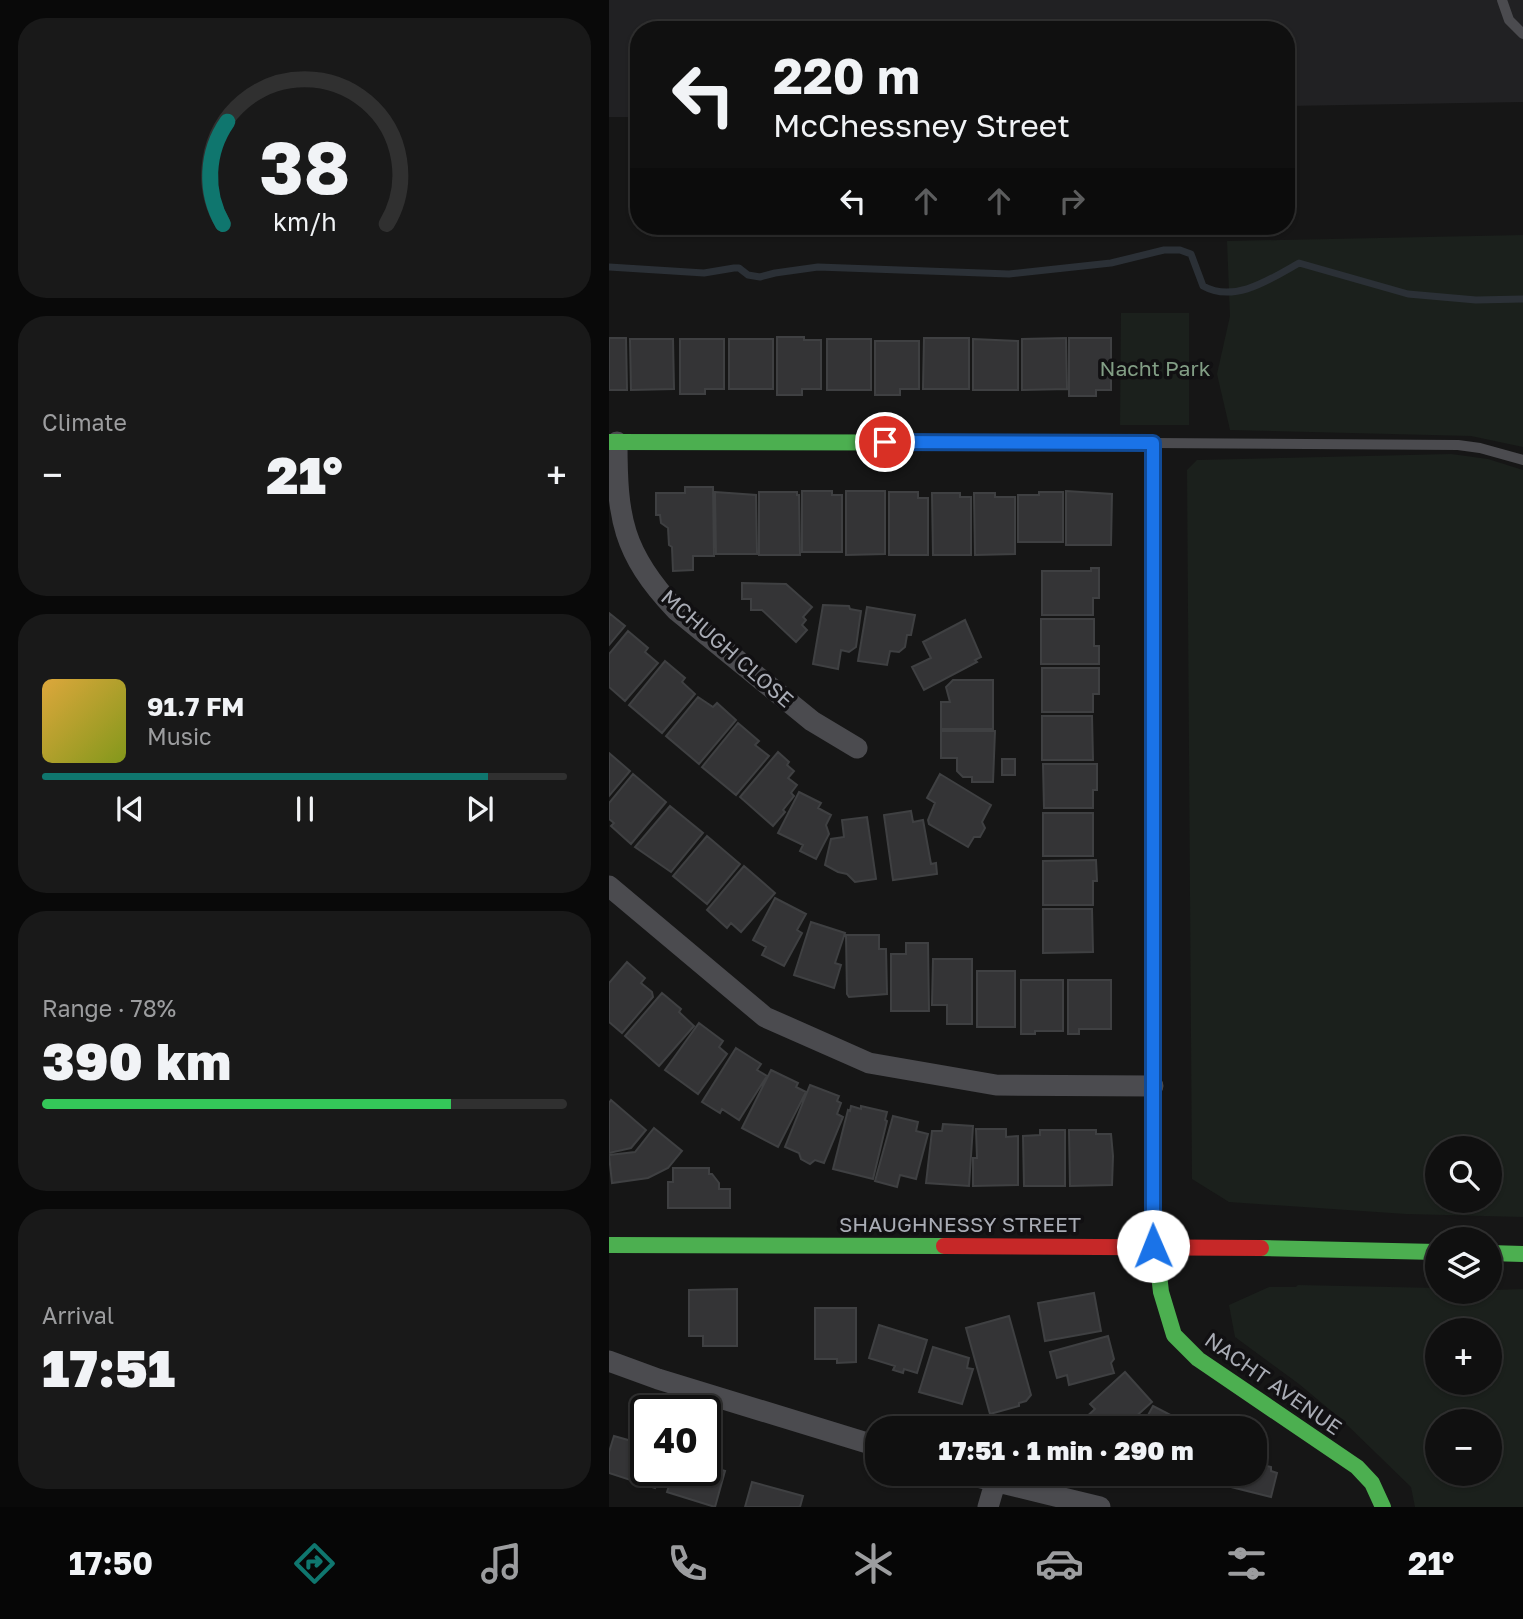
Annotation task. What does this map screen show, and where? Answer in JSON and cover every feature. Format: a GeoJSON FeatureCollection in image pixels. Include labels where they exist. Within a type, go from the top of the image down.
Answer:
{"type":"FeatureCollection","features":[{"type":"Feature","properties":{"kind":"street"},"geometry":{"type":"LineString","coordinates":[[613,442],[1153,443]]}},
{"type":"Feature","properties":{"kind":"street","name":"MCHUGH CLOSE"},"geometry":{"type":"LineString","coordinates":[[613,442],[621,518],[629,545],[658,590],[676,610],[812,721],[857,748]]}},
{"type":"Feature","properties":{"kind":"street","name":"NACHT AVENUE"},"geometry":{"type":"LineString","coordinates":[[1153,443],[1153,1246],[1169,1324],[1182,1345],[1198,1359],[1357,1467],[1372,1483],[1383,1507]]}},
{"type":"Feature","properties":{"kind":"street"},"geometry":{"type":"LineString","coordinates":[[609,886],[765,1017],[869,1063],[996,1085],[1153,1086]]}},
{"type":"Feature","properties":{"kind":"street","name":"SHAUGHNESSY STREET"},"geometry":{"type":"LineString","coordinates":[[609,1245],[1153,1246],[1425,1252]]}},
{"type":"Feature","properties":{"kind":"street"},"geometry":{"type":"LineString","coordinates":[[1502,1253],[1523,1254]]}},
{"type":"Feature","properties":{"kind":"street"},"geometry":{"type":"LineString","coordinates":[[609,1361],[658,1379],[865,1442]]}},
{"type":"Feature","properties":{"kind":"street"},"geometry":{"type":"LineString","coordinates":[[988,1507],[994,1486]]}},
{"type":"Feature","properties":{"kind":"street"},"geometry":{"type":"LineString","coordinates":[[1008,1486],[1100,1507]]}},
{"type":"Feature","properties":{"kind":"lane"},"geometry":{"type":"LineString","coordinates":[[1502,0],[1509,20],[1523,34]]}},
{"type":"Feature","properties":{"kind":"lane"},"geometry":{"type":"LineString","coordinates":[[1153,443],[1458,445],[1480,447],[1523,460]]}},
{"type":"Feature","properties":{"kind":"shaded area"},"geometry":{"type":"Polygon","coordinates":[[[609,0],[1523,0],[1523,102],[1295,106],[1295,21],[630,21],[630,117],[609,117],[609,0]]]}},
{"type":"Feature","properties":{"kind":"green space"},"geometry":{"type":"Polygon","coordinates":[[[1523,235],[1523,447],[1471,436],[1230,430],[1217,374],[1230,316],[1227,241],[1523,235]]]}},
{"type":"Feature","properties":{"kind":"green space","name":"Nacht Park"},"geometry":{"type":"Polygon","coordinates":[[[1121,313],[1189,313],[1189,425],[1120,425],[1121,313]]]}},
{"type":"Feature","properties":{"kind":"green space"},"geometry":{"type":"Polygon","coordinates":[[[1451,454],[1488,459],[1523,470],[1523,1217],[1406,1214],[1229,1202],[1192,1179],[1187,470],[1197,460],[1451,454]]]}},
{"type":"Feature","properties":{"kind":"green space"},"geometry":{"type":"Polygon","coordinates":[[[1298,1285],[1425,1288],[1425,1304],[1502,1304],[1502,1290],[1523,1289],[1523,1507],[1415,1507],[1411,1487],[1341,1419],[1235,1337],[1229,1305],[1269,1287],[1298,1285]]]}},
{"type":"Feature","properties":{"kind":"building"},"geometry":{"type":"Polygon","coordinates":[[[777,337],[821,340],[821,389],[802,389],[802,395],[777,395],[777,337]]]}},
{"type":"Feature","properties":{"kind":"building"},"geometry":{"type":"Polygon","coordinates":[[[609,338],[626,338],[627,390],[609,390],[609,338]]]}},
{"type":"Feature","properties":{"kind":"building"},"geometry":{"type":"Polygon","coordinates":[[[924,338],[969,338],[969,389],[923,389],[924,338]]]}},
{"type":"Feature","properties":{"kind":"building"},"geometry":{"type":"Polygon","coordinates":[[[1066,338],[1067,389],[1022,390],[1022,339],[1066,338]]]}},
{"type":"Feature","properties":{"kind":"building"},"geometry":{"type":"Polygon","coordinates":[[[1069,338],[1111,338],[1111,390],[1096,390],[1096,396],[1069,396],[1069,338]]]}},
{"type":"Feature","properties":{"kind":"building"},"geometry":{"type":"Polygon","coordinates":[[[630,339],[673,339],[674,389],[631,390],[630,339]]]}},
{"type":"Feature","properties":{"kind":"building"},"geometry":{"type":"Polygon","coordinates":[[[680,339],[724,339],[724,389],[705,389],[705,394],[680,394],[680,339]]]}},
{"type":"Feature","properties":{"kind":"building"},"geometry":{"type":"Polygon","coordinates":[[[729,339],[773,339],[773,389],[729,389],[729,339]]]}},
{"type":"Feature","properties":{"kind":"building"},"geometry":{"type":"Polygon","coordinates":[[[827,339],[871,339],[871,390],[827,390],[827,339]]]}},
{"type":"Feature","properties":{"kind":"building"},"geometry":{"type":"Polygon","coordinates":[[[973,339],[1018,341],[1018,390],[973,390],[973,339]]]}},
{"type":"Feature","properties":{"kind":"building"},"geometry":{"type":"Polygon","coordinates":[[[875,341],[919,341],[919,389],[900,389],[900,395],[875,395],[875,341]]]}},
{"type":"Feature","properties":{"kind":"building"},"geometry":{"type":"Polygon","coordinates":[[[685,487],[713,487],[714,556],[693,556],[693,570],[673,571],[668,528],[661,523],[660,515],[656,515],[656,493],[685,493],[685,487]]]}},
{"type":"Feature","properties":{"kind":"building"},"geometry":{"type":"Polygon","coordinates":[[[802,491],[832,491],[832,495],[842,495],[842,552],[802,552],[802,491]]]}},
{"type":"Feature","properties":{"kind":"building"},"geometry":{"type":"Polygon","coordinates":[[[846,491],[885,491],[885,554],[846,555],[846,491]]]}},
{"type":"Feature","properties":{"kind":"building"},"geometry":{"type":"Polygon","coordinates":[[[1066,491],[1112,494],[1111,545],[1066,545],[1066,491]]]}},
{"type":"Feature","properties":{"kind":"building"},"geometry":{"type":"Polygon","coordinates":[[[715,492],[756,495],[757,554],[716,554],[715,492]]]}},
{"type":"Feature","properties":{"kind":"building"},"geometry":{"type":"Polygon","coordinates":[[[759,492],[797,492],[799,495],[800,555],[759,555],[759,492]]]}},
{"type":"Feature","properties":{"kind":"building"},"geometry":{"type":"Polygon","coordinates":[[[889,492],[918,492],[918,498],[928,498],[928,555],[889,555],[889,492]]]}},
{"type":"Feature","properties":{"kind":"building"},"geometry":{"type":"Polygon","coordinates":[[[1039,492],[1063,492],[1063,542],[1018,542],[1018,495],[1039,495],[1039,492]]]}},
{"type":"Feature","properties":{"kind":"building"},"geometry":{"type":"Polygon","coordinates":[[[932,493],[960,493],[960,497],[971,497],[971,555],[933,555],[932,493]]]}},
{"type":"Feature","properties":{"kind":"building"},"geometry":{"type":"Polygon","coordinates":[[[974,493],[1015,497],[1015,554],[975,555],[974,493]]]}},
{"type":"Feature","properties":{"kind":"building"},"geometry":{"type":"Polygon","coordinates":[[[1091,568],[1099,568],[1099,598],[1093,598],[1093,615],[1042,615],[1042,571],[1091,571],[1091,568]]]}},
{"type":"Feature","properties":{"kind":"building"},"geometry":{"type":"Polygon","coordinates":[[[742,583],[786,584],[812,607],[803,617],[806,620],[802,625],[807,630],[796,642],[762,610],[751,610],[751,599],[742,599],[742,583]]]}},
{"type":"Feature","properties":{"kind":"building"},"geometry":{"type":"Polygon","coordinates":[[[823,605],[849,606],[850,609],[861,611],[856,647],[849,652],[841,650],[838,669],[813,664],[823,605]]]}},
{"type":"Feature","properties":{"kind":"building"},"geometry":{"type":"Polygon","coordinates":[[[867,607],[915,615],[911,635],[907,635],[905,647],[899,652],[890,651],[887,665],[858,661],[867,607]]]}},
{"type":"Feature","properties":{"kind":"building"},"geometry":{"type":"Polygon","coordinates":[[[609,613],[625,626],[609,645],[609,613]]]}},
{"type":"Feature","properties":{"kind":"building"},"geometry":{"type":"Polygon","coordinates":[[[1041,619],[1094,619],[1094,646],[1099,646],[1099,664],[1041,664],[1041,619]]]}},
{"type":"Feature","properties":{"kind":"building"},"geometry":{"type":"Polygon","coordinates":[[[965,620],[981,657],[975,660],[977,662],[924,690],[912,667],[931,658],[923,642],[965,620]]]}},
{"type":"Feature","properties":{"kind":"building"},"geometry":{"type":"Polygon","coordinates":[[[628,631],[648,648],[645,652],[658,663],[625,701],[609,687],[609,654],[628,631]]]}},
{"type":"Feature","properties":{"kind":"building"},"geometry":{"type":"Polygon","coordinates":[[[665,661],[685,678],[682,682],[695,694],[662,733],[629,705],[665,661]]]}},
{"type":"Feature","properties":{"kind":"building"},"geometry":{"type":"Polygon","coordinates":[[[1042,668],[1099,668],[1099,694],[1093,694],[1093,712],[1042,712],[1042,668]]]}},
{"type":"Feature","properties":{"kind":"building"},"geometry":{"type":"Polygon","coordinates":[[[953,680],[993,680],[993,729],[941,729],[941,702],[950,702],[946,687],[953,680]]]}},
{"type":"Feature","properties":{"kind":"building"},"geometry":{"type":"Polygon","coordinates":[[[698,697],[713,707],[717,703],[736,720],[699,764],[666,736],[698,697]]]}},
{"type":"Feature","properties":{"kind":"building"},"geometry":{"type":"Polygon","coordinates":[[[1042,716],[1092,716],[1093,760],[1042,760],[1042,716]]]}},
{"type":"Feature","properties":{"kind":"building"},"geometry":{"type":"Polygon","coordinates":[[[738,723],[759,741],[755,745],[769,756],[736,795],[702,767],[738,723]]]}},
{"type":"Feature","properties":{"kind":"building"},"geometry":{"type":"Polygon","coordinates":[[[941,731],[995,731],[993,782],[972,782],[972,777],[963,777],[957,771],[957,758],[941,758],[941,731]]]}},
{"type":"Feature","properties":{"kind":"building"},"geometry":{"type":"Polygon","coordinates":[[[778,752],[789,762],[787,765],[794,771],[788,778],[797,785],[791,793],[794,796],[783,810],[785,812],[773,826],[740,797],[778,752]]]}},
{"type":"Feature","properties":{"kind":"building"},"geometry":{"type":"Polygon","coordinates":[[[609,753],[630,771],[609,796],[609,753]]]}},
{"type":"Feature","properties":{"kind":"building"},"geometry":{"type":"Polygon","coordinates":[[[1002,759],[1015,759],[1015,775],[1002,775],[1002,759]]]}},
{"type":"Feature","properties":{"kind":"building"},"geometry":{"type":"Polygon","coordinates":[[[1043,764],[1097,764],[1097,790],[1093,790],[1093,808],[1044,808],[1043,764]]]}},
{"type":"Feature","properties":{"kind":"building"},"geometry":{"type":"Polygon","coordinates":[[[633,774],[666,802],[631,844],[611,826],[614,823],[609,819],[609,803],[633,774]]]}},
{"type":"Feature","properties":{"kind":"building"},"geometry":{"type":"Polygon","coordinates":[[[940,774],[991,805],[982,822],[985,828],[980,837],[974,837],[968,847],[929,824],[935,803],[927,798],[940,774]]]}},
{"type":"Feature","properties":{"kind":"building"},"geometry":{"type":"Polygon","coordinates":[[[799,792],[821,803],[818,808],[831,815],[826,825],[829,834],[816,859],[800,851],[803,845],[778,833],[799,792]]]}},
{"type":"Feature","properties":{"kind":"building"},"geometry":{"type":"Polygon","coordinates":[[[670,806],[703,833],[671,872],[635,847],[670,806]]]}},
{"type":"Feature","properties":{"kind":"building"},"geometry":{"type":"Polygon","coordinates":[[[911,811],[913,822],[923,820],[931,864],[936,863],[937,874],[893,880],[884,815],[911,811]]]}},
{"type":"Feature","properties":{"kind":"building"},"geometry":{"type":"Polygon","coordinates":[[[1043,813],[1093,813],[1093,856],[1043,856],[1043,813]]]}},
{"type":"Feature","properties":{"kind":"building"},"geometry":{"type":"Polygon","coordinates":[[[867,817],[876,879],[855,882],[847,874],[825,865],[831,839],[844,837],[842,820],[867,817]]]}},
{"type":"Feature","properties":{"kind":"building"},"geometry":{"type":"Polygon","coordinates":[[[707,836],[740,864],[707,904],[673,876],[707,836]]]}},
{"type":"Feature","properties":{"kind":"building"},"geometry":{"type":"Polygon","coordinates":[[[1096,860],[1097,881],[1093,881],[1093,905],[1043,905],[1043,861],[1096,860]]]}},
{"type":"Feature","properties":{"kind":"building"},"geometry":{"type":"Polygon","coordinates":[[[744,866],[775,893],[741,932],[731,923],[727,928],[707,910],[744,866]]]}},
{"type":"Feature","properties":{"kind":"building"},"geometry":{"type":"Polygon","coordinates":[[[775,898],[806,914],[797,930],[802,933],[784,966],[762,955],[766,947],[753,940],[775,898]]]}},
{"type":"Feature","properties":{"kind":"building"},"geometry":{"type":"Polygon","coordinates":[[[1043,909],[1092,909],[1093,952],[1043,953],[1043,909]]]}},
{"type":"Feature","properties":{"kind":"building"},"geometry":{"type":"Polygon","coordinates":[[[811,922],[845,933],[835,963],[841,965],[834,988],[794,975],[811,922]]]}},
{"type":"Feature","properties":{"kind":"building"},"geometry":{"type":"Polygon","coordinates":[[[846,935],[879,935],[879,949],[886,949],[887,994],[849,997],[846,935]]]}},
{"type":"Feature","properties":{"kind":"building"},"geometry":{"type":"Polygon","coordinates":[[[906,943],[928,943],[929,1011],[891,1011],[891,954],[906,954],[906,943]]]}},
{"type":"Feature","properties":{"kind":"building"},"geometry":{"type":"Polygon","coordinates":[[[933,959],[972,959],[972,1024],[947,1024],[947,1005],[932,1005],[933,959]]]}},
{"type":"Feature","properties":{"kind":"building"},"geometry":{"type":"Polygon","coordinates":[[[627,962],[645,978],[641,983],[652,992],[653,997],[622,1033],[609,1022],[609,983],[627,962]]]}},
{"type":"Feature","properties":{"kind":"building"},"geometry":{"type":"Polygon","coordinates":[[[977,971],[1015,971],[1015,1027],[977,1027],[977,971]]]}},
{"type":"Feature","properties":{"kind":"building"},"geometry":{"type":"Polygon","coordinates":[[[1021,980],[1063,980],[1063,1031],[1021,1034],[1021,980]]]}},
{"type":"Feature","properties":{"kind":"building"},"geometry":{"type":"Polygon","coordinates":[[[1068,980],[1111,980],[1111,1029],[1079,1029],[1079,1034],[1068,1034],[1068,980]]]}},
{"type":"Feature","properties":{"kind":"building"},"geometry":{"type":"Polygon","coordinates":[[[662,993],[681,1009],[679,1012],[694,1026],[659,1066],[625,1036],[662,993]]]}},
{"type":"Feature","properties":{"kind":"building"},"geometry":{"type":"Polygon","coordinates":[[[699,1023],[723,1041],[719,1047],[727,1054],[698,1094],[665,1070],[699,1023]]]}},
{"type":"Feature","properties":{"kind":"building"},"geometry":{"type":"Polygon","coordinates":[[[736,1048],[761,1064],[757,1070],[767,1076],[739,1120],[722,1109],[720,1113],[702,1102],[736,1048]]]}},
{"type":"Feature","properties":{"kind":"building"},"geometry":{"type":"Polygon","coordinates":[[[771,1070],[798,1083],[796,1087],[806,1092],[778,1147],[742,1128],[771,1070]]]}},
{"type":"Feature","properties":{"kind":"building"},"geometry":{"type":"Polygon","coordinates":[[[810,1085],[839,1096],[837,1101],[841,1103],[837,1114],[843,1117],[824,1163],[815,1160],[810,1164],[801,1159],[799,1153],[785,1147],[810,1085]]]}},
{"type":"Feature","properties":{"kind":"building"},"geometry":{"type":"Polygon","coordinates":[[[611,1100],[646,1130],[631,1148],[609,1153],[609,1103],[611,1100]]]}},
{"type":"Feature","properties":{"kind":"building"},"geometry":{"type":"Polygon","coordinates":[[[851,1106],[887,1112],[873,1179],[833,1169],[851,1106]]]}},
{"type":"Feature","properties":{"kind":"building"},"geometry":{"type":"Polygon","coordinates":[[[893,1116],[918,1122],[916,1131],[928,1134],[916,1179],[900,1175],[897,1187],[875,1181],[893,1116]]]}},
{"type":"Feature","properties":{"kind":"building"},"geometry":{"type":"Polygon","coordinates":[[[943,1124],[973,1126],[969,1186],[926,1183],[932,1131],[942,1131],[943,1124]]]}},
{"type":"Feature","properties":{"kind":"building"},"geometry":{"type":"Polygon","coordinates":[[[654,1128],[682,1151],[668,1168],[648,1178],[612,1183],[609,1155],[635,1152],[654,1128]]]}},
{"type":"Feature","properties":{"kind":"building"},"geometry":{"type":"Polygon","coordinates":[[[976,1129],[1006,1129],[1006,1137],[1018,1136],[1018,1185],[973,1186],[973,1158],[977,1158],[976,1129]]]}},
{"type":"Feature","properties":{"kind":"building"},"geometry":{"type":"Polygon","coordinates":[[[1040,1130],[1065,1130],[1065,1186],[1024,1186],[1023,1136],[1040,1135],[1040,1130]]]}},
{"type":"Feature","properties":{"kind":"building"},"geometry":{"type":"Polygon","coordinates":[[[1069,1130],[1096,1130],[1096,1134],[1111,1134],[1112,1185],[1070,1186],[1069,1130]]]}},
{"type":"Feature","properties":{"kind":"building"},"geometry":{"type":"Polygon","coordinates":[[[673,1168],[709,1168],[709,1174],[719,1183],[719,1189],[730,1189],[730,1208],[668,1208],[668,1182],[673,1182],[673,1168]]]}},
{"type":"Feature","properties":{"kind":"building"},"geometry":{"type":"Polygon","coordinates":[[[737,1289],[737,1346],[703,1346],[703,1336],[689,1336],[689,1290],[737,1289]]]}},
{"type":"Feature","properties":{"kind":"building"},"geometry":{"type":"Polygon","coordinates":[[[1094,1293],[1101,1331],[1045,1341],[1038,1303],[1094,1293]]]}},
{"type":"Feature","properties":{"kind":"building"},"geometry":{"type":"Polygon","coordinates":[[[815,1308],[856,1308],[856,1362],[837,1363],[837,1359],[815,1359],[815,1308]]]}},
{"type":"Feature","properties":{"kind":"building"},"geometry":{"type":"Polygon","coordinates":[[[1009,1316],[1031,1395],[1026,1401],[1019,1403],[1019,1406],[990,1414],[966,1328],[1009,1316]]]}},
{"type":"Feature","properties":{"kind":"building"},"geometry":{"type":"Polygon","coordinates":[[[879,1325],[927,1340],[917,1373],[904,1369],[903,1373],[893,1370],[895,1366],[869,1358],[879,1325]]]}},
{"type":"Feature","properties":{"kind":"building"},"geometry":{"type":"Polygon","coordinates":[[[1108,1336],[1114,1359],[1111,1363],[1114,1373],[1069,1385],[1067,1375],[1057,1378],[1050,1352],[1108,1336]]]}},
{"type":"Feature","properties":{"kind":"building"},"geometry":{"type":"Polygon","coordinates":[[[933,1347],[969,1358],[967,1368],[973,1369],[962,1404],[919,1392],[933,1347]]]}},
{"type":"Feature","properties":{"kind":"building"},"geometry":{"type":"Polygon","coordinates":[[[1125,1372],[1152,1402],[1136,1416],[1087,1416],[1095,1409],[1090,1404],[1125,1372]]]}},
{"type":"Feature","properties":{"kind":"building"},"geometry":{"type":"Polygon","coordinates":[[[1153,1406],[1172,1416],[1148,1416],[1153,1406]]]}},
{"type":"Feature","properties":{"kind":"building"},"geometry":{"type":"Polygon","coordinates":[[[614,1436],[630,1440],[630,1480],[609,1473],[609,1452],[614,1436]]]}},
{"type":"Feature","properties":{"kind":"building"},"geometry":{"type":"Polygon","coordinates":[[[1267,1466],[1271,1467],[1271,1471],[1277,1473],[1271,1497],[1227,1486],[1267,1486],[1267,1466]]]}},
{"type":"Feature","properties":{"kind":"building"},"geometry":{"type":"Polygon","coordinates":[[[721,1470],[725,1471],[721,1485],[721,1470]]]}},
{"type":"Feature","properties":{"kind":"building"},"geometry":{"type":"Polygon","coordinates":[[[752,1482],[803,1496],[800,1507],[745,1507],[752,1482]]]}},
{"type":"Feature","properties":{"kind":"building"},"geometry":{"type":"Polygon","coordinates":[[[669,1486],[721,1486],[715,1507],[667,1492],[669,1486]]]}},
{"type":"Feature","properties":{"kind":"waterway"},"geometry":{"type":"LineString","coordinates":[[609,267],[704,273],[739,268],[748,275],[760,277],[818,267],[1009,274],[1111,263],[1164,250],[1180,250],[1191,254],[1203,286],[1215,291],[1240,291],[1253,287],[1299,263],[1408,294],[1476,300],[1523,299]]}},
{"type":"Feature","properties":{"kind":"traffic: fast"},"geometry":{"type":"LineString","coordinates":[[609,442],[1153,443],[1153,526]]}},
{"type":"Feature","properties":{"kind":"traffic: fast"},"geometry":{"type":"LineString","coordinates":[[1152,1023],[1153,1223],[1161,1292],[1174,1335],[1198,1359],[1357,1467],[1372,1483],[1383,1507]]}},
{"type":"Feature","properties":{"kind":"traffic: fast"},"geometry":{"type":"LineString","coordinates":[[609,1245],[944,1246]]}},
{"type":"Feature","properties":{"kind":"traffic: fast"},"geometry":{"type":"LineString","coordinates":[[1261,1248],[1425,1252]]}},
{"type":"Feature","properties":{"kind":"traffic: fast"},"geometry":{"type":"LineString","coordinates":[[1502,1253],[1523,1254]]}},
{"type":"Feature","properties":{"kind":"traffic: slow"},"geometry":{"type":"LineString","coordinates":[[1152,1023],[1153,526]]}},
{"type":"Feature","properties":{"kind":"traffic: jam"},"geometry":{"type":"LineString","coordinates":[[944,1246],[1261,1248]]}},
{"type":"Feature","properties":{"kind":"route"},"geometry":{"type":"LineString","coordinates":[[885,442],[1153,443],[1153,1246]]}}]}
